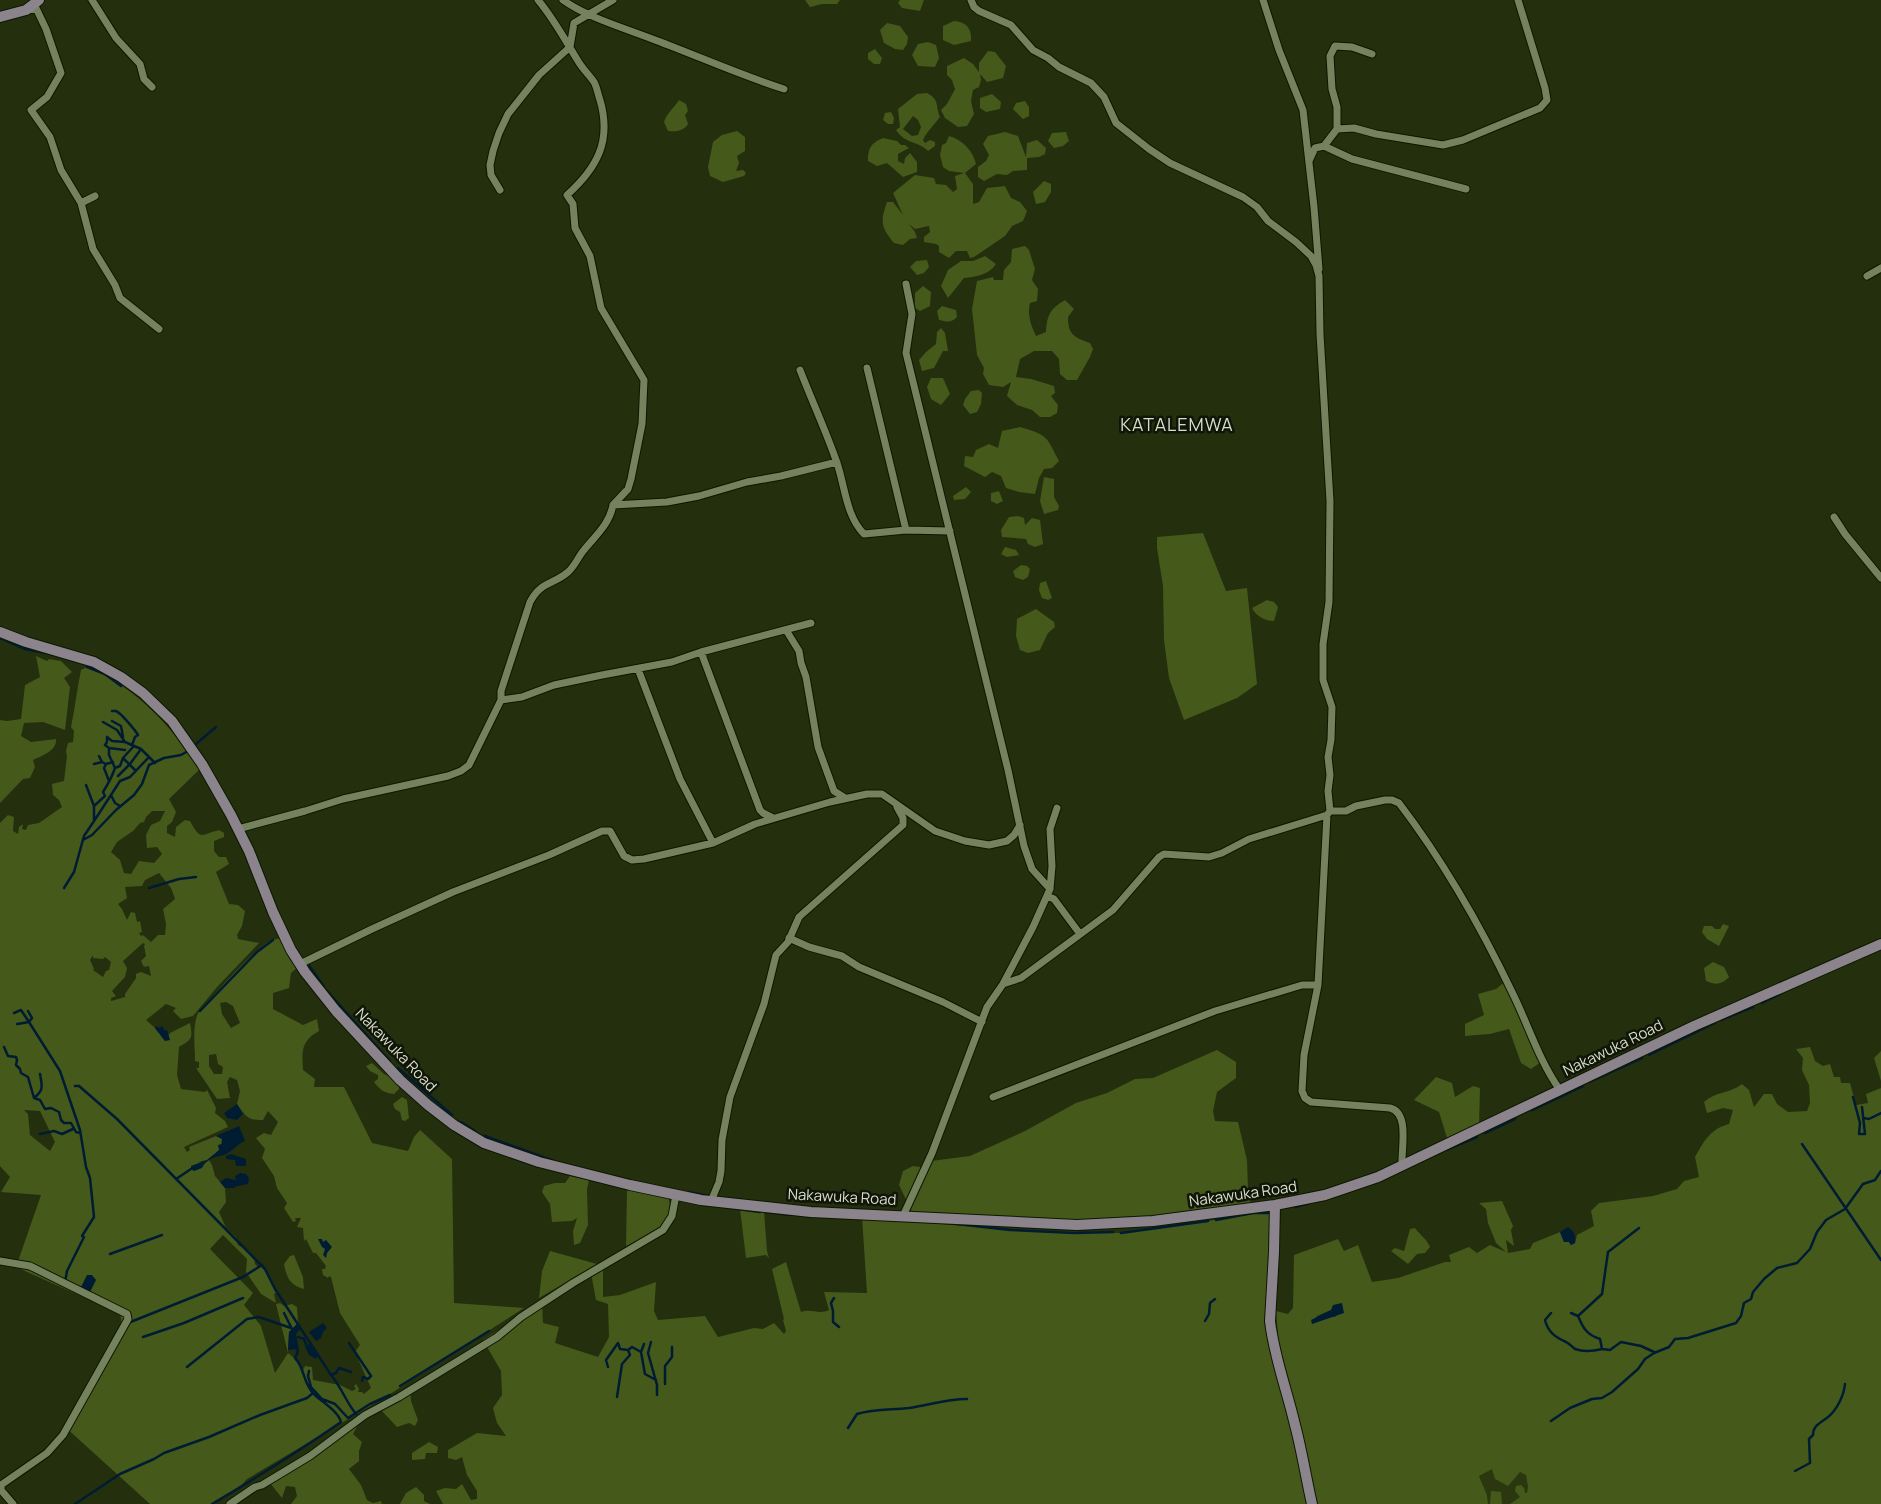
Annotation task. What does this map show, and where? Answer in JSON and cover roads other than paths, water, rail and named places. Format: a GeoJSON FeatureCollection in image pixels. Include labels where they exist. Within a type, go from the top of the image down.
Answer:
{"type":"FeatureCollection","features":[{"type":"Feature","properties":{"kind":"main road"},"geometry":{"type":"LineString","coordinates":[[0,17],[26,10],[39,0]]}},
{"type":"Feature","properties":{"kind":"main road","name":"Nakawuka Road"},"geometry":{"type":"LineString","coordinates":[[0,632],[26,642],[94,662],[121,677],[143,693],[172,721],[202,764],[238,829],[249,850],[273,912],[291,950],[300,964],[336,1011],[390,1070],[428,1105],[467,1134],[484,1143],[539,1162],[609,1180],[710,1201],[803,1212],[1077,1225],[1153,1221],[1275,1205],[1325,1195],[1356,1185],[1402,1165],[1694,1026],[1881,944]]}},
{"type":"Feature","properties":{"kind":"main road"},"geometry":{"type":"LineString","coordinates":[[1275,1205],[1271,1330],[1277,1363],[1296,1425],[1312,1504]]}},
{"type":"Feature","properties":{"kind":"street"},"geometry":{"type":"LineString","coordinates":[[92,0],[116,38],[140,64],[144,79],[152,87]]}},
{"type":"Feature","properties":{"kind":"street"},"geometry":{"type":"LineString","coordinates":[[238,829],[343,799],[411,785],[461,771],[469,765],[501,700],[501,691],[535,592],[541,586],[560,578],[570,571],[584,550],[602,531],[611,515],[613,505],[628,488],[642,424],[644,380],[601,308],[590,256],[575,228],[573,204],[567,195],[591,169],[601,151],[605,129],[603,109],[595,84],[580,64],[560,29],[538,0]]}},
{"type":"Feature","properties":{"kind":"street"},"geometry":{"type":"LineString","coordinates":[[563,0],[590,14],[737,74],[784,89]]}},
{"type":"Feature","properties":{"kind":"street"},"geometry":{"type":"LineString","coordinates":[[500,190],[491,175],[490,165],[493,151],[508,114],[539,75],[570,48],[574,24],[613,0]]}},
{"type":"Feature","properties":{"kind":"street"},"geometry":{"type":"LineString","coordinates":[[971,0],[974,7],[979,11],[1011,25],[1033,50],[1048,58],[1059,68],[1091,83],[1104,96],[1116,123],[1149,149],[1170,163],[1244,197],[1257,207],[1268,221],[1311,256],[1319,276]]}},
{"type":"Feature","properties":{"kind":"street"},"geometry":{"type":"LineString","coordinates":[[1263,0],[1279,50],[1303,110],[1319,276],[1321,352],[1330,501],[1329,602],[1323,644],[1323,680],[1332,707],[1331,740],[1328,757],[1330,776],[1328,791],[1329,813],[1318,985],[1304,1055],[1302,1094],[1311,1102],[1390,1108],[1398,1111],[1401,1116],[1403,1129],[1402,1165]]}},
{"type":"Feature","properties":{"kind":"street"},"geometry":{"type":"LineString","coordinates":[[1337,129],[1354,128],[1376,134],[1443,145],[1463,140],[1540,108],[1547,100],[1545,88],[1518,0]]}},
{"type":"Feature","properties":{"kind":"street"},"geometry":{"type":"LineString","coordinates":[[26,10],[36,8],[46,29],[61,73],[47,98],[31,110],[50,137],[61,170],[81,203],[93,249],[115,285],[120,298],[159,329]]}},
{"type":"Feature","properties":{"kind":"street"},"geometry":{"type":"LineString","coordinates":[[1324,146],[1337,129],[1337,106],[1332,89],[1330,56],[1335,46],[1352,47],[1372,54]]}},
{"type":"Feature","properties":{"kind":"street"},"geometry":{"type":"LineString","coordinates":[[1309,161],[1314,148],[1324,146],[1352,159],[1466,189]]}},
{"type":"Feature","properties":{"kind":"street"},"geometry":{"type":"LineString","coordinates":[[81,203],[95,196]]}},
{"type":"Feature","properties":{"kind":"street"},"geometry":{"type":"LineString","coordinates":[[1867,276],[1881,268]]}},
{"type":"Feature","properties":{"kind":"street"},"geometry":{"type":"LineString","coordinates":[[906,284],[912,314],[906,353],[1008,770],[1024,843],[1032,869],[1080,934]]}},
{"type":"Feature","properties":{"kind":"street"},"geometry":{"type":"LineString","coordinates":[[867,368],[906,530]]}},
{"type":"Feature","properties":{"kind":"street"},"geometry":{"type":"LineString","coordinates":[[800,370],[837,462],[850,513],[858,528],[864,534],[906,530],[950,531]]}},
{"type":"Feature","properties":{"kind":"street"},"geometry":{"type":"LineString","coordinates":[[613,505],[667,502],[699,496],[747,482],[784,476],[837,462]]}},
{"type":"Feature","properties":{"kind":"street"},"geometry":{"type":"LineString","coordinates":[[1834,517],[1845,534],[1881,578]]}},
{"type":"Feature","properties":{"kind":"street"},"geometry":{"type":"LineString","coordinates":[[501,700],[522,697],[554,685],[672,662],[701,652],[811,623]]}},
{"type":"Feature","properties":{"kind":"street"},"geometry":{"type":"LineString","coordinates":[[786,630],[799,651],[806,677],[818,747],[834,791],[834,797],[830,802]]}},
{"type":"Feature","properties":{"kind":"street"},"geometry":{"type":"LineString","coordinates":[[701,652],[760,810],[755,824]]}},
{"type":"Feature","properties":{"kind":"street"},"geometry":{"type":"LineString","coordinates":[[638,669],[680,779],[713,844]]}},
{"type":"Feature","properties":{"kind":"street"},"geometry":{"type":"LineString","coordinates":[[834,791],[846,798]]}},
{"type":"Feature","properties":{"kind":"street"},"geometry":{"type":"LineString","coordinates":[[300,964],[453,892],[549,855],[602,831],[610,831],[624,856],[632,860],[644,859],[713,844],[755,824],[773,818],[867,794],[882,794],[935,831],[964,841],[989,845],[1006,841],[1020,825]]}},
{"type":"Feature","properties":{"kind":"street"},"geometry":{"type":"LineString","coordinates":[[1003,984],[1021,978],[1114,910],[1159,857],[1164,854],[1209,857],[1222,853],[1249,839],[1329,813],[1346,811],[1356,806],[1385,800],[1393,800],[1399,803],[1463,898],[1512,991],[1546,1067],[1560,1090]]}},
{"type":"Feature","properties":{"kind":"street"},"geometry":{"type":"LineString","coordinates":[[710,1201],[719,1182],[722,1140],[730,1097],[764,1004],[776,955],[790,938],[799,917],[903,825],[903,818],[896,804]]}},
{"type":"Feature","properties":{"kind":"street"},"geometry":{"type":"LineString","coordinates":[[903,1216],[932,1153],[987,1007],[1003,984],[1033,927],[1048,892],[1052,866],[1050,829],[1058,808]]}},
{"type":"Feature","properties":{"kind":"street"},"geometry":{"type":"LineString","coordinates":[[760,810],[773,818]]}},
{"type":"Feature","properties":{"kind":"street"},"geometry":{"type":"LineString","coordinates":[[1010,838],[1017,838],[1024,843]]}},
{"type":"Feature","properties":{"kind":"street"},"geometry":{"type":"LineString","coordinates":[[790,938],[809,947],[842,956],[859,967],[943,1002],[982,1022]]}},
{"type":"Feature","properties":{"kind":"street"},"geometry":{"type":"LineString","coordinates":[[993,1097],[1215,1011],[1302,985],[1318,985]]}},
{"type":"Feature","properties":{"kind":"street"},"geometry":{"type":"LineString","coordinates":[[230,1504],[310,1456],[365,1415],[497,1337],[521,1317],[573,1283],[663,1230],[672,1216],[676,1195]]}},
{"type":"Feature","properties":{"kind":"street"},"geometry":{"type":"LineString","coordinates":[[0,1261],[30,1266],[127,1314],[128,1319],[63,1435],[48,1453],[1,1485],[1,1490],[13,1504]]}},
{"type":"Feature","properties":{"kind":"water"},"geometry":{"type":"Polygon","coordinates":[[[157,1026],[159,1028],[162,1026],[165,1031],[167,1030],[170,1040],[165,1041],[155,1028],[157,1026]]]}},
{"type":"Feature","properties":{"kind":"water"},"geometry":{"type":"Polygon","coordinates":[[[237,1104],[243,1114],[237,1120],[227,1118],[224,1113],[237,1104]]]}},
{"type":"Feature","properties":{"kind":"water"},"geometry":{"type":"Polygon","coordinates":[[[239,1126],[245,1141],[227,1154],[208,1160],[202,1168],[194,1171],[191,1169],[191,1166],[207,1160],[219,1150],[218,1145],[222,1144],[222,1139],[216,1136],[239,1126]]]}},
{"type":"Feature","properties":{"kind":"water"},"geometry":{"type":"Polygon","coordinates":[[[231,1154],[246,1159],[246,1166],[236,1166],[235,1160],[226,1159],[226,1156],[231,1154]]]}},
{"type":"Feature","properties":{"kind":"water"},"geometry":{"type":"Polygon","coordinates":[[[240,1173],[246,1174],[249,1178],[248,1184],[234,1188],[225,1188],[220,1182],[226,1178],[236,1180],[235,1176],[240,1173]]]}},
{"type":"Feature","properties":{"kind":"water"},"geometry":{"type":"Polygon","coordinates":[[[1568,1227],[1575,1235],[1575,1243],[1571,1245],[1569,1242],[1564,1242],[1560,1232],[1568,1227]]]}},
{"type":"Feature","properties":{"kind":"water"},"geometry":{"type":"Polygon","coordinates":[[[318,1239],[322,1239],[323,1242],[326,1240],[332,1247],[327,1253],[326,1258],[323,1255],[325,1249],[318,1239]]]}},
{"type":"Feature","properties":{"kind":"water"},"geometry":{"type":"Polygon","coordinates":[[[87,1275],[92,1275],[96,1280],[90,1292],[82,1290],[81,1287],[87,1275]]]}},
{"type":"Feature","properties":{"kind":"water"},"geometry":{"type":"Polygon","coordinates":[[[1342,1303],[1344,1313],[1312,1324],[1311,1320],[1331,1310],[1333,1305],[1342,1303]]]}},
{"type":"Feature","properties":{"kind":"water"},"geometry":{"type":"Polygon","coordinates":[[[298,1323],[301,1328],[296,1334],[299,1349],[288,1350],[289,1332],[298,1323]]]}},
{"type":"Feature","properties":{"kind":"water"},"geometry":{"type":"Polygon","coordinates":[[[323,1323],[327,1328],[321,1338],[316,1341],[309,1332],[323,1323]]]}},
{"type":"Feature","properties":{"kind":"water"},"geometry":{"type":"Polygon","coordinates":[[[310,1342],[318,1355],[316,1359],[309,1355],[306,1348],[310,1342]]]}},
{"type":"Feature","properties":{"kind":"waterway"},"geometry":{"type":"LineString","coordinates":[[0,638],[25,649],[51,654]]}},
{"type":"Feature","properties":{"kind":"waterway"},"geometry":{"type":"LineString","coordinates":[[87,667],[105,674],[121,686]]}},
{"type":"Feature","properties":{"kind":"waterway"},"geometry":{"type":"LineString","coordinates":[[112,711],[116,711],[121,715],[138,735],[135,737],[132,745]]}},
{"type":"Feature","properties":{"kind":"waterway"},"geometry":{"type":"LineString","coordinates":[[112,721],[121,726],[123,737]]}},
{"type":"Feature","properties":{"kind":"waterway"},"geometry":{"type":"LineString","coordinates":[[103,722],[117,730],[125,742]]}},
{"type":"Feature","properties":{"kind":"waterway"},"geometry":{"type":"LineString","coordinates":[[196,744],[216,727]]}},
{"type":"Feature","properties":{"kind":"waterway"},"geometry":{"type":"LineString","coordinates":[[107,737],[112,741],[125,742],[141,749],[155,763]]}},
{"type":"Feature","properties":{"kind":"waterway"},"geometry":{"type":"LineString","coordinates":[[94,806],[105,796],[103,792],[115,768],[109,755],[109,748],[105,745],[107,737]]}},
{"type":"Feature","properties":{"kind":"waterway"},"geometry":{"type":"LineString","coordinates":[[115,768],[120,766],[123,758],[133,747]]}},
{"type":"Feature","properties":{"kind":"waterway"},"geometry":{"type":"LineString","coordinates":[[109,748],[125,750]]}},
{"type":"Feature","properties":{"kind":"waterway"},"geometry":{"type":"LineString","coordinates":[[118,776],[141,749]]}},
{"type":"Feature","properties":{"kind":"waterway"},"geometry":{"type":"LineString","coordinates":[[83,840],[92,835],[116,810],[134,795],[142,784],[149,765],[164,758],[181,755],[188,751]]}},
{"type":"Feature","properties":{"kind":"waterway"},"geometry":{"type":"LineString","coordinates":[[99,756],[102,762],[106,764]]}},
{"type":"Feature","properties":{"kind":"waterway"},"geometry":{"type":"LineString","coordinates":[[64,888],[74,872],[84,836],[120,781],[130,777],[149,757]]}},
{"type":"Feature","properties":{"kind":"waterway"},"geometry":{"type":"LineString","coordinates":[[123,758],[135,770]]}},
{"type":"Feature","properties":{"kind":"waterway"},"geometry":{"type":"LineString","coordinates":[[94,764],[102,762]]}},
{"type":"Feature","properties":{"kind":"waterway"},"geometry":{"type":"LineString","coordinates":[[109,781],[104,768],[106,764],[113,762]]}},
{"type":"Feature","properties":{"kind":"waterway"},"geometry":{"type":"LineString","coordinates":[[86,785],[94,806],[94,820]]}},
{"type":"Feature","properties":{"kind":"waterway"},"geometry":{"type":"LineString","coordinates":[[111,795],[115,803],[120,806]]}},
{"type":"Feature","properties":{"kind":"waterway"},"geometry":{"type":"LineString","coordinates":[[149,888],[179,879],[196,877]]}},
{"type":"Feature","properties":{"kind":"waterway"},"geometry":{"type":"LineString","coordinates":[[200,1011],[257,952],[273,940]]}},
{"type":"Feature","properties":{"kind":"waterway"},"geometry":{"type":"LineString","coordinates":[[308,964],[324,987]]}},
{"type":"Feature","properties":{"kind":"waterway"},"geometry":{"type":"LineString","coordinates":[[326,990],[390,1061]]}},
{"type":"Feature","properties":{"kind":"waterway"},"geometry":{"type":"LineString","coordinates":[[1762,1003],[1782,993]]}},
{"type":"Feature","properties":{"kind":"waterway"},"geometry":{"type":"LineString","coordinates":[[1721,1020],[1753,1007]]}},
{"type":"Feature","properties":{"kind":"waterway"},"geometry":{"type":"LineString","coordinates":[[14,1013],[21,1010],[29,1022]]}},
{"type":"Feature","properties":{"kind":"waterway"},"geometry":{"type":"LineString","coordinates":[[28,1011],[32,1018],[29,1022],[60,1071],[80,1130],[86,1167],[90,1178],[94,1217],[82,1236],[84,1237],[67,1271],[65,1282]]}},
{"type":"Feature","properties":{"kind":"waterway"},"geometry":{"type":"LineString","coordinates":[[17,1024],[29,1022]]}},
{"type":"Feature","properties":{"kind":"waterway"},"geometry":{"type":"LineString","coordinates":[[1649,1055],[1715,1023]]}},
{"type":"Feature","properties":{"kind":"waterway"},"geometry":{"type":"LineString","coordinates":[[4,1047],[8,1056],[16,1057],[16,1065],[21,1073],[28,1077],[34,1098],[40,1100],[45,1109],[51,1108],[59,1112],[61,1120],[64,1123],[71,1123],[76,1132],[80,1133]]}},
{"type":"Feature","properties":{"kind":"waterway"},"geometry":{"type":"LineString","coordinates":[[1589,1082],[1642,1058]]}},
{"type":"Feature","properties":{"kind":"waterway"},"geometry":{"type":"LineString","coordinates":[[398,1068],[452,1115]]}},
{"type":"Feature","properties":{"kind":"waterway"},"geometry":{"type":"LineString","coordinates":[[35,1097],[42,1087],[40,1074]]}},
{"type":"Feature","properties":{"kind":"waterway"},"geometry":{"type":"LineString","coordinates":[[75,1086],[79,1086],[117,1119],[265,1269],[275,1289],[356,1414]]}},
{"type":"Feature","properties":{"kind":"waterway"},"geometry":{"type":"LineString","coordinates":[[1532,1110],[1583,1086]]}},
{"type":"Feature","properties":{"kind":"waterway"},"geometry":{"type":"LineString","coordinates":[[1853,1097],[1860,1123],[1859,1134],[1865,1134],[1862,1107]]}},
{"type":"Feature","properties":{"kind":"waterway"},"geometry":{"type":"LineString","coordinates":[[1864,1118],[1869,1119],[1881,1113]]}},
{"type":"Feature","properties":{"kind":"waterway"},"geometry":{"type":"LineString","coordinates":[[1485,1133],[1515,1119]]}},
{"type":"Feature","properties":{"kind":"waterway"},"geometry":{"type":"LineString","coordinates":[[461,1122],[475,1131]]}},
{"type":"Feature","properties":{"kind":"waterway"},"geometry":{"type":"LineString","coordinates":[[40,1134],[54,1131],[62,1134],[73,1129]]}},
{"type":"Feature","properties":{"kind":"waterway"},"geometry":{"type":"LineString","coordinates":[[485,1136],[554,1161]]}},
{"type":"Feature","properties":{"kind":"waterway"},"geometry":{"type":"LineString","coordinates":[[1446,1150],[1477,1137]]}},
{"type":"Feature","properties":{"kind":"waterway"},"geometry":{"type":"LineString","coordinates":[[1802,1144],[1881,1260]]}},
{"type":"Feature","properties":{"kind":"waterway"},"geometry":{"type":"LineString","coordinates":[[176,1179],[191,1169]]}},
{"type":"Feature","properties":{"kind":"waterway"},"geometry":{"type":"LineString","coordinates":[[1551,1421],[1570,1408],[1592,1399],[1602,1398],[1612,1392],[1638,1369],[1645,1359],[1669,1347],[1675,1339],[1688,1338],[1736,1323],[1741,1316],[1744,1303],[1751,1299],[1753,1292],[1764,1279],[1777,1268],[1797,1263],[1810,1249],[1817,1232],[1826,1220],[1845,1209],[1863,1184],[1875,1180],[1881,1171]]}},
{"type":"Feature","properties":{"kind":"waterway"},"geometry":{"type":"LineString","coordinates":[[689,1192],[708,1196]]}},
{"type":"Feature","properties":{"kind":"waterway"},"geometry":{"type":"LineString","coordinates":[[1295,1207],[1310,1203]]}},
{"type":"Feature","properties":{"kind":"waterway"},"geometry":{"type":"LineString","coordinates":[[738,1209],[760,1212]]}},
{"type":"Feature","properties":{"kind":"waterway"},"geometry":{"type":"LineString","coordinates":[[766,1212],[790,1215]]}},
{"type":"Feature","properties":{"kind":"waterway"},"geometry":{"type":"LineString","coordinates":[[1216,1220],[1253,1213],[1270,1213]]}},
{"type":"Feature","properties":{"kind":"waterway"},"geometry":{"type":"LineString","coordinates":[[1121,1233],[1208,1221]]}},
{"type":"Feature","properties":{"kind":"waterway"},"geometry":{"type":"LineString","coordinates":[[957,1224],[1010,1230],[1075,1233],[1113,1232]]}},
{"type":"Feature","properties":{"kind":"waterway"},"geometry":{"type":"LineString","coordinates":[[1578,1316],[1602,1294],[1608,1252],[1639,1228]]}},
{"type":"Feature","properties":{"kind":"waterway"},"geometry":{"type":"LineString","coordinates":[[110,1254],[162,1235]]}},
{"type":"Feature","properties":{"kind":"waterway"},"geometry":{"type":"LineString","coordinates":[[128,1323],[243,1277],[262,1265]]}},
{"type":"Feature","properties":{"kind":"waterway"},"geometry":{"type":"LineString","coordinates":[[143,1337],[184,1323],[243,1298]]}},
{"type":"Feature","properties":{"kind":"waterway"},"geometry":{"type":"LineString","coordinates":[[834,1298],[831,1303],[833,1322],[839,1327]]}},
{"type":"Feature","properties":{"kind":"waterway"},"geometry":{"type":"LineString","coordinates":[[1205,1321],[1209,1314],[1210,1303],[1215,1299]]}},
{"type":"Feature","properties":{"kind":"waterway"},"geometry":{"type":"LineString","coordinates":[[284,1313],[292,1329]]}},
{"type":"Feature","properties":{"kind":"waterway"},"geometry":{"type":"LineString","coordinates":[[1551,1313],[1545,1320],[1548,1328],[1555,1336],[1578,1350],[1602,1349]]}},
{"type":"Feature","properties":{"kind":"waterway"},"geometry":{"type":"LineString","coordinates":[[1571,1313],[1578,1316],[1589,1333],[1600,1339],[1602,1349],[1610,1350],[1621,1342],[1641,1346],[1654,1352]]}},
{"type":"Feature","properties":{"kind":"waterway"},"geometry":{"type":"LineString","coordinates":[[187,1367],[247,1319],[259,1317],[291,1328]]}},
{"type":"Feature","properties":{"kind":"waterway"},"geometry":{"type":"LineString","coordinates":[[400,1386],[489,1331]]}},
{"type":"Feature","properties":{"kind":"waterway"},"geometry":{"type":"LineString","coordinates":[[298,1337],[304,1339],[308,1350]]}},
{"type":"Feature","properties":{"kind":"waterway"},"geometry":{"type":"LineString","coordinates":[[651,1342],[648,1353],[657,1385],[657,1395]]}},
{"type":"Feature","properties":{"kind":"waterway"},"geometry":{"type":"LineString","coordinates":[[349,1343],[371,1376],[368,1379],[363,1377],[362,1381]]}},
{"type":"Feature","properties":{"kind":"waterway"},"geometry":{"type":"LineString","coordinates":[[608,1367],[606,1360],[618,1343],[620,1349],[628,1350],[630,1355],[622,1364],[617,1397]]}},
{"type":"Feature","properties":{"kind":"waterway"},"geometry":{"type":"LineString","coordinates":[[644,1344],[641,1352],[645,1374],[656,1380]]}},
{"type":"Feature","properties":{"kind":"waterway"},"geometry":{"type":"LineString","coordinates":[[212,1504],[341,1422],[333,1410],[310,1390],[301,1366],[295,1358],[298,1351],[295,1346]]}},
{"type":"Feature","properties":{"kind":"waterway"},"geometry":{"type":"LineString","coordinates":[[628,1350],[632,1347],[641,1352]]}},
{"type":"Feature","properties":{"kind":"waterway"},"geometry":{"type":"LineString","coordinates":[[665,1384],[665,1366],[672,1357],[672,1347]]}},
{"type":"Feature","properties":{"kind":"waterway"},"geometry":{"type":"LineString","coordinates":[[331,1375],[336,1373],[339,1368],[351,1372]]}},
{"type":"Feature","properties":{"kind":"waterway"},"geometry":{"type":"LineString","coordinates":[[309,1371],[308,1376],[311,1387],[322,1399],[335,1404],[348,1418],[370,1404],[390,1395]]}},
{"type":"Feature","properties":{"kind":"waterway"},"geometry":{"type":"LineString","coordinates":[[1795,1471],[1810,1463],[1809,1439],[1813,1435],[1816,1426],[1831,1414],[1837,1406],[1842,1397],[1845,1384]]}},
{"type":"Feature","properties":{"kind":"waterway"},"geometry":{"type":"LineString","coordinates":[[75,1504],[120,1474],[164,1453],[307,1398],[313,1393]]}},
{"type":"Feature","properties":{"kind":"waterway"},"geometry":{"type":"LineString","coordinates":[[848,1428],[857,1414],[863,1412],[909,1408],[967,1399]]}},
{"type":"Feature","properties":{"kind":"district","name":"KATALEMWA"},"geometry":{"type":"Point","coordinates":[1177,425]}}]}
